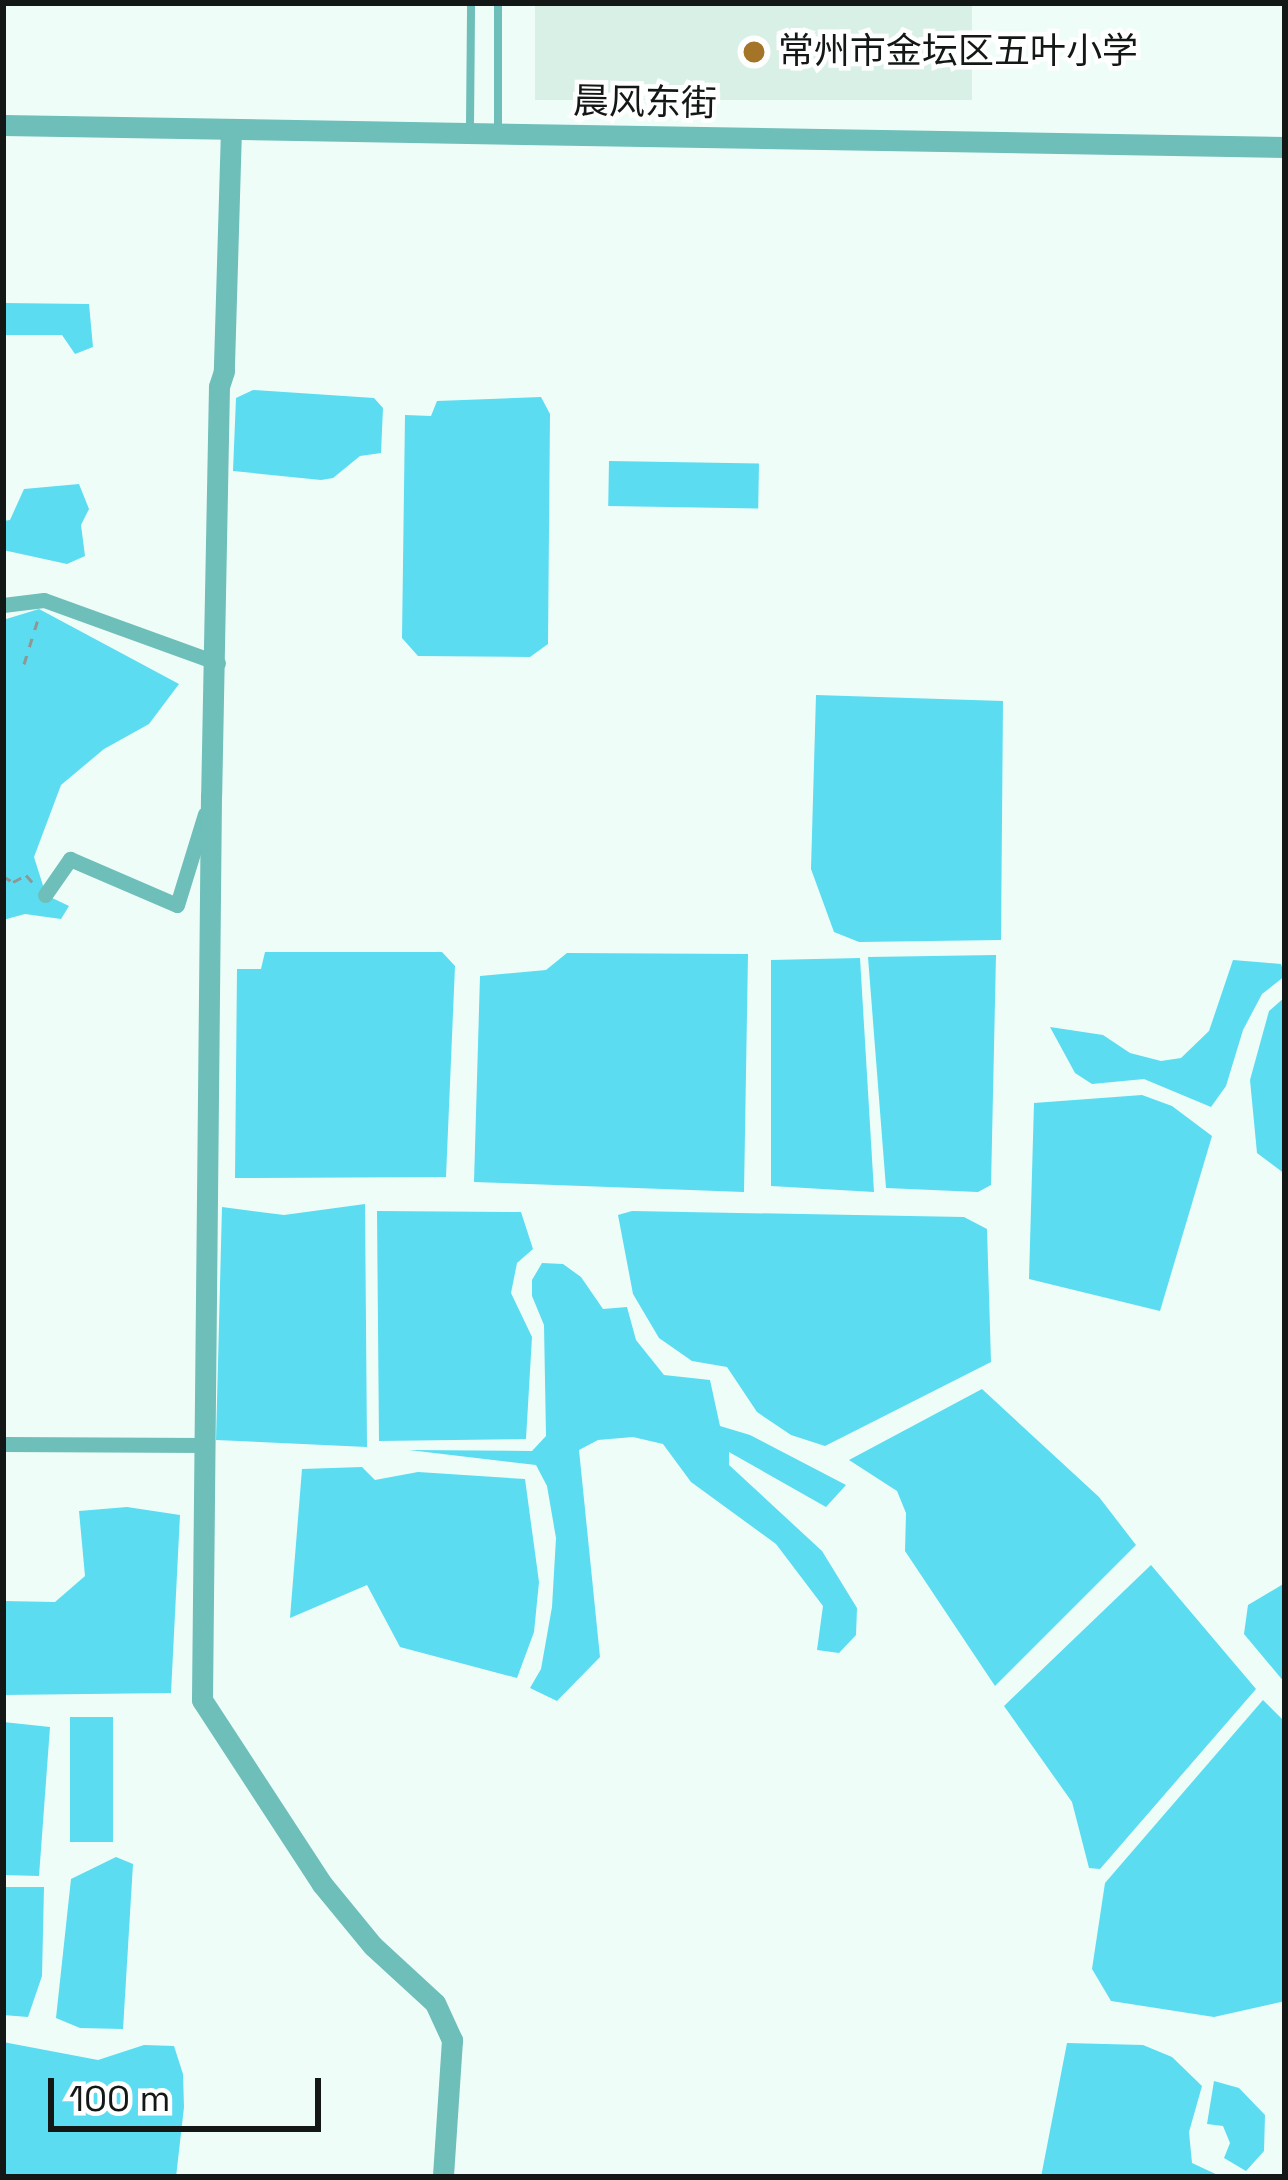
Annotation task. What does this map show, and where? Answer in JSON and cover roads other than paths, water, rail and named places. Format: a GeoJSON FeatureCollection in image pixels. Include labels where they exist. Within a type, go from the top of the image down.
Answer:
{"type":"FeatureCollection","features":[{"type":"Feature","properties":{"kind":"street","name":"晨风东街"},"geometry":{"type":"LineString","coordinates":[[3,124],[1285,147]]}},
{"type":"Feature","properties":{"kind":"street"},"geometry":{"type":"LineString","coordinates":[[231,129],[224,370],[219,386],[218,663],[211,795],[202,1700],[322,1884],[373,1946],[435,2003],[452,2040],[443,2177]]}},
{"type":"Feature","properties":{"kind":"street"},"geometry":{"type":"LineString","coordinates":[[3,605],[44,600],[218,663]]}},
{"type":"Feature","properties":{"kind":"street"},"geometry":{"type":"LineString","coordinates":[[45,895],[70,860],[177,905],[211,795]]}},
{"type":"Feature","properties":{"kind":"street"},"geometry":{"type":"LineString","coordinates":[[3,1444],[205,1445]]}},
{"type":"Feature","properties":{"kind":"lane"},"geometry":{"type":"LineString","coordinates":[[470,133],[471,3]]}},
{"type":"Feature","properties":{"kind":"lane"},"geometry":{"type":"LineString","coordinates":[[498,3],[498,133]]}},
{"type":"Feature","properties":{"kind":"water"},"geometry":{"type":"Polygon","coordinates":[[[3,303],[89,304],[93,347],[75,354],[62,335],[3,335],[3,303]]]}},
{"type":"Feature","properties":{"kind":"water"},"geometry":{"type":"Polygon","coordinates":[[[253,390],[374,398],[383,408],[381,453],[360,456],[333,478],[321,480],[233,471],[236,398],[253,390]]]}},
{"type":"Feature","properties":{"kind":"water"},"geometry":{"type":"Polygon","coordinates":[[[541,397],[550,414],[548,644],[530,657],[418,656],[402,638],[405,415],[431,416],[437,401],[541,397]]]}},
{"type":"Feature","properties":{"kind":"water"},"geometry":{"type":"Polygon","coordinates":[[[609,461],[759,464],[758,509],[608,506],[609,461]]]}},
{"type":"Feature","properties":{"kind":"water"},"geometry":{"type":"Polygon","coordinates":[[[79,484],[89,509],[81,525],[85,556],[67,564],[3,550],[3,521],[10,520],[24,489],[79,484]]]}},
{"type":"Feature","properties":{"kind":"water"},"geometry":{"type":"Polygon","coordinates":[[[39,609],[179,684],[149,724],[104,749],[61,785],[34,857],[46,895],[69,906],[61,919],[25,914],[3,920],[3,620],[39,609]]]}},
{"type":"Feature","properties":{"kind":"water"},"geometry":{"type":"Polygon","coordinates":[[[816,695],[1003,701],[1001,940],[859,942],[834,932],[811,869],[816,695]]]}},
{"type":"Feature","properties":{"kind":"water"},"geometry":{"type":"Polygon","coordinates":[[[265,952],[442,952],[455,966],[446,1177],[235,1178],[237,969],[261,969],[265,952]]]}},
{"type":"Feature","properties":{"kind":"water"},"geometry":{"type":"Polygon","coordinates":[[[567,953],[748,954],[744,1192],[474,1182],[480,976],[546,970],[567,953]]]}},
{"type":"Feature","properties":{"kind":"water"},"geometry":{"type":"Polygon","coordinates":[[[996,955],[991,1185],[978,1192],[886,1188],[868,957],[996,955]]]}},
{"type":"Feature","properties":{"kind":"water"},"geometry":{"type":"Polygon","coordinates":[[[860,958],[874,1192],[771,1186],[771,960],[860,958]]]}},
{"type":"Feature","properties":{"kind":"water"},"geometry":{"type":"Polygon","coordinates":[[[1233,960],[1281,964],[1285,976],[1262,994],[1243,1030],[1226,1086],[1211,1107],[1144,1079],[1092,1084],[1075,1073],[1050,1027],[1103,1035],[1130,1053],[1161,1061],[1181,1058],[1209,1031],[1233,960]]]}},
{"type":"Feature","properties":{"kind":"water"},"geometry":{"type":"Polygon","coordinates":[[[1285,997],[1285,1174],[1257,1153],[1250,1080],[1269,1011],[1285,997]]]}},
{"type":"Feature","properties":{"kind":"water"},"geometry":{"type":"Polygon","coordinates":[[[1142,1095],[1172,1106],[1212,1136],[1160,1311],[1029,1279],[1034,1103],[1142,1095]]]}},
{"type":"Feature","properties":{"kind":"water"},"geometry":{"type":"Polygon","coordinates":[[[365,1204],[367,1447],[216,1440],[222,1207],[284,1215],[365,1204]]]}},
{"type":"Feature","properties":{"kind":"water"},"geometry":{"type":"Polygon","coordinates":[[[377,1211],[521,1212],[533,1249],[517,1263],[511,1293],[532,1337],[526,1439],[379,1441],[377,1211]]]}},
{"type":"Feature","properties":{"kind":"water"},"geometry":{"type":"Polygon","coordinates":[[[632,1211],[964,1217],[987,1229],[991,1362],[825,1446],[791,1435],[757,1412],[727,1367],[692,1361],[659,1338],[633,1294],[618,1215],[632,1211]]]}},
{"type":"Feature","properties":{"kind":"water"},"geometry":{"type":"Polygon","coordinates":[[[542,1263],[563,1264],[581,1277],[603,1309],[627,1307],[636,1340],[664,1375],[710,1380],[720,1426],[750,1435],[846,1485],[826,1507],[729,1452],[729,1465],[822,1551],[857,1608],[856,1635],[839,1653],[817,1650],[823,1606],[776,1544],[691,1482],[663,1444],[633,1437],[598,1440],[579,1450],[600,1657],[557,1701],[530,1688],[541,1669],[552,1607],[556,1538],[547,1486],[536,1465],[409,1450],[532,1451],[546,1436],[544,1325],[532,1296],[532,1280],[542,1263]]]}},
{"type":"Feature","properties":{"kind":"water"},"geometry":{"type":"Polygon","coordinates":[[[982,1389],[1099,1497],[1136,1545],[995,1686],[905,1551],[906,1513],[897,1491],[849,1460],[982,1389]]]}},
{"type":"Feature","properties":{"kind":"water"},"geometry":{"type":"Polygon","coordinates":[[[362,1467],[375,1480],[418,1472],[525,1479],[539,1582],[534,1632],[517,1678],[400,1647],[367,1585],[290,1618],[302,1469],[362,1467]]]}},
{"type":"Feature","properties":{"kind":"water"},"geometry":{"type":"Polygon","coordinates":[[[127,1507],[180,1515],[171,1693],[3,1695],[3,1601],[55,1602],[85,1576],[79,1511],[127,1507]]]}},
{"type":"Feature","properties":{"kind":"water"},"geometry":{"type":"Polygon","coordinates":[[[1151,1565],[1256,1689],[1100,1869],[1089,1868],[1072,1802],[1004,1706],[1151,1565]]]}},
{"type":"Feature","properties":{"kind":"water"},"geometry":{"type":"Polygon","coordinates":[[[1285,1583],[1285,1683],[1244,1634],[1248,1605],[1285,1583]]]}},
{"type":"Feature","properties":{"kind":"water"},"geometry":{"type":"Polygon","coordinates":[[[1263,1700],[1285,1722],[1285,2001],[1214,2017],[1111,2001],[1092,1969],[1105,1883],[1263,1700]]]}},
{"type":"Feature","properties":{"kind":"water"},"geometry":{"type":"Polygon","coordinates":[[[70,1717],[113,1717],[113,1842],[70,1842],[70,1717]]]}},
{"type":"Feature","properties":{"kind":"water"},"geometry":{"type":"Polygon","coordinates":[[[3,1722],[50,1727],[39,1876],[3,1875],[3,1722]]]}},
{"type":"Feature","properties":{"kind":"water"},"geometry":{"type":"Polygon","coordinates":[[[116,1857],[133,1864],[123,2029],[80,2028],[56,2018],[71,1879],[116,1857]]]}},
{"type":"Feature","properties":{"kind":"water"},"geometry":{"type":"Polygon","coordinates":[[[3,1887],[44,1887],[42,1976],[28,2017],[3,2015],[3,1887]]]}},
{"type":"Feature","properties":{"kind":"water"},"geometry":{"type":"Polygon","coordinates":[[[3,2042],[98,2060],[144,2045],[174,2046],[183,2074],[184,2107],[176,2177],[3,2177],[3,2042]]]}},
{"type":"Feature","properties":{"kind":"water"},"geometry":{"type":"Polygon","coordinates":[[[1067,2043],[1143,2045],[1172,2057],[1202,2086],[1189,2132],[1192,2163],[1222,2177],[1041,2177],[1067,2043]]]}},
{"type":"Feature","properties":{"kind":"water"},"geometry":{"type":"Polygon","coordinates":[[[1214,2081],[1239,2088],[1265,2115],[1264,2151],[1246,2171],[1224,2158],[1230,2143],[1223,2126],[1207,2124],[1214,2081]]]}},
{"type":"Feature","properties":{"kind":"place","name":"常州市金坛区五叶小学"},"geometry":{"type":"Point","coordinates":[754,52]}}]}
